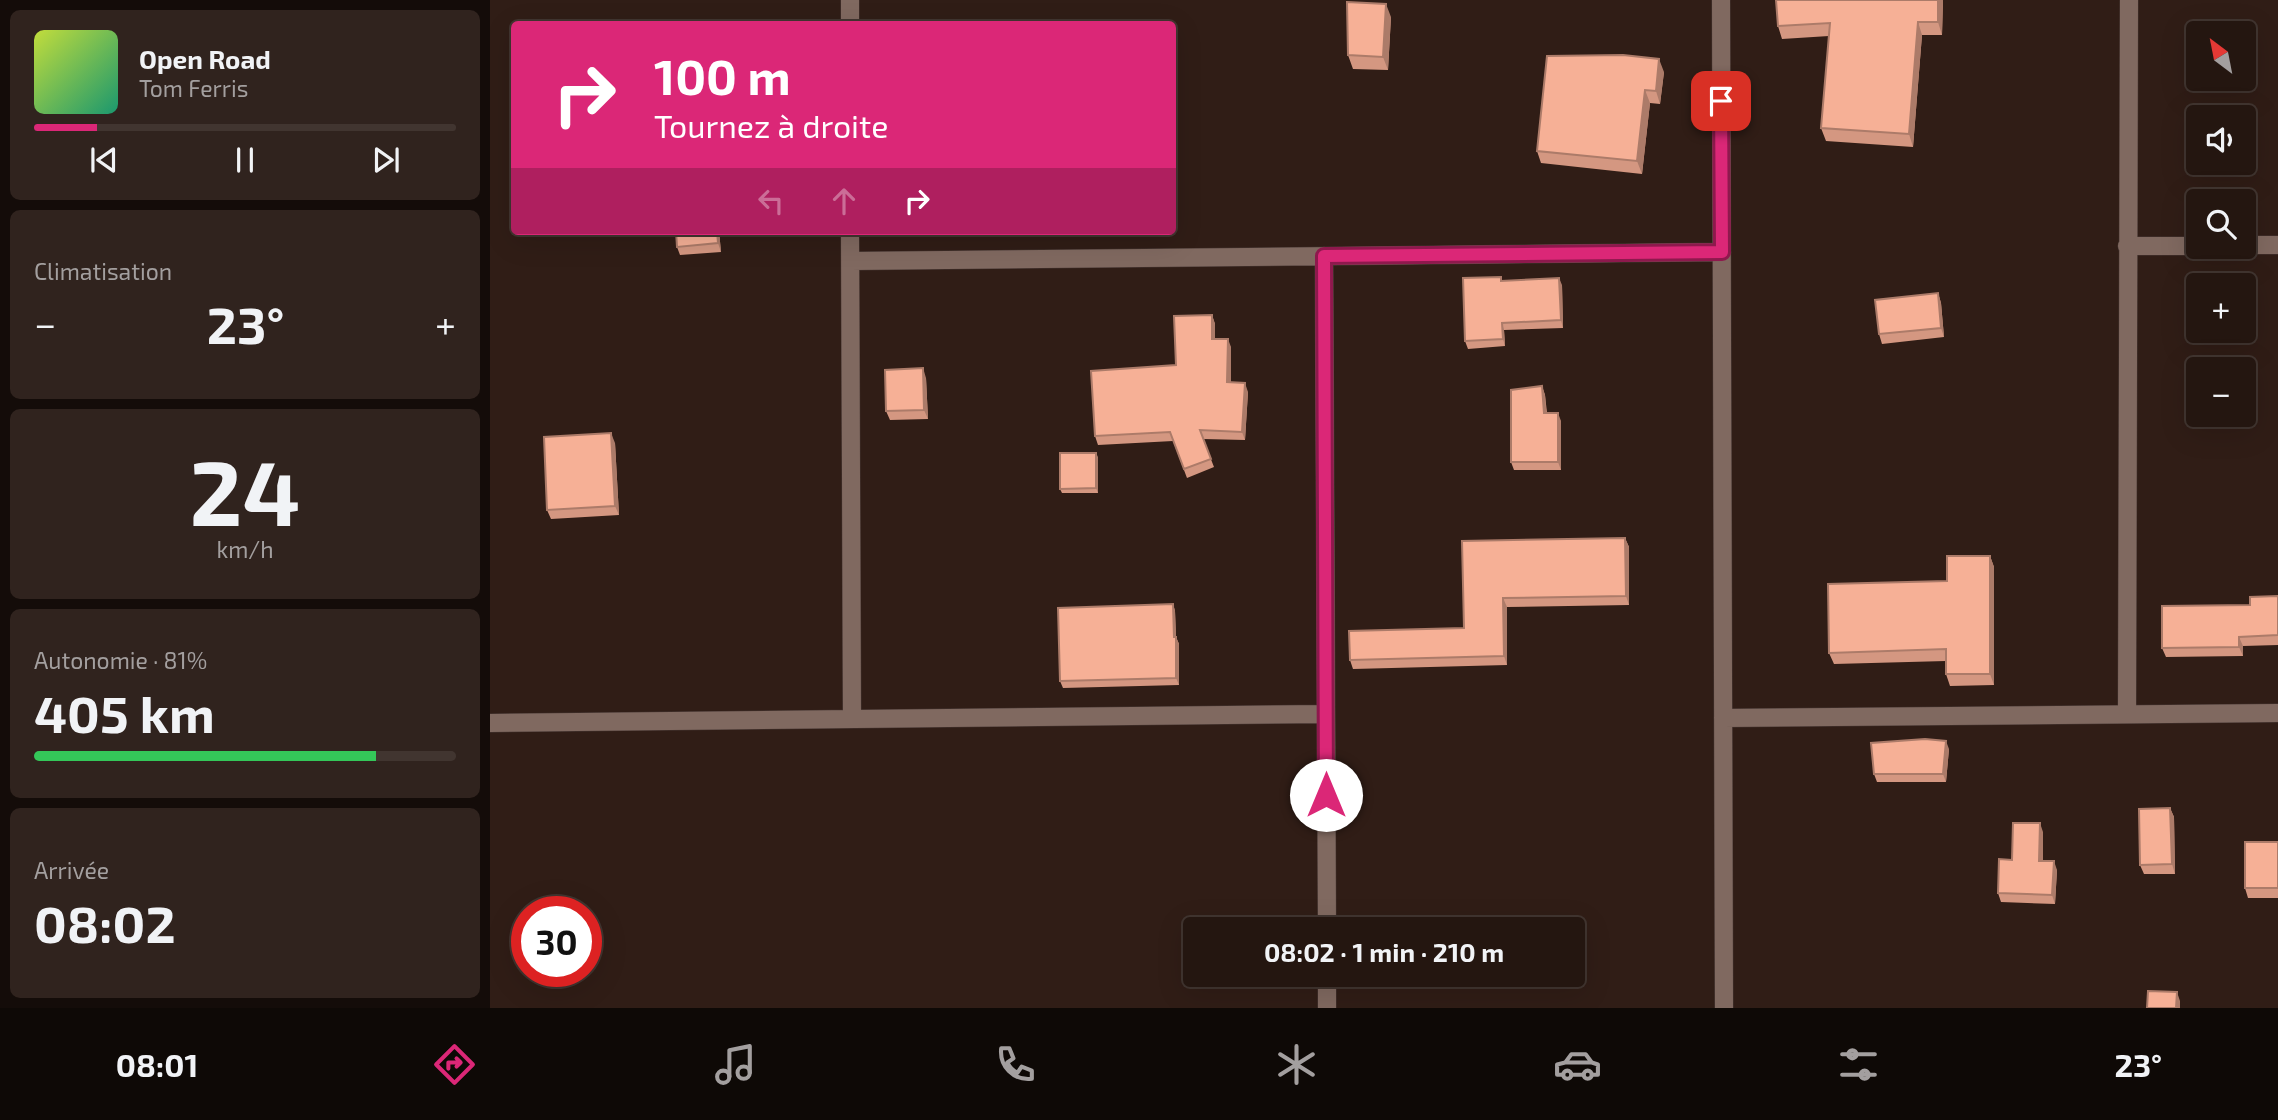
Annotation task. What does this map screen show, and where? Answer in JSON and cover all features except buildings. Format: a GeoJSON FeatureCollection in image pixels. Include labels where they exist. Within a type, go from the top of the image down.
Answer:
{"type":"FeatureCollection","features":[{"type":"Feature","properties":{"kind":"street"},"geometry":{"type":"LineString","coordinates":[[850,0],[850,21]]}},
{"type":"Feature","properties":{"kind":"street"},"geometry":{"type":"LineString","coordinates":[[1721,0],[1724,1008]]}},
{"type":"Feature","properties":{"kind":"street"},"geometry":{"type":"LineString","coordinates":[[2127,714],[2129,0]]}},
{"type":"Feature","properties":{"kind":"street"},"geometry":{"type":"LineString","coordinates":[[850,235],[852,719]]}},
{"type":"Feature","properties":{"kind":"street"},"geometry":{"type":"LineString","coordinates":[[2256,245],[2278,245]]}},
{"type":"Feature","properties":{"kind":"street"},"geometry":{"type":"LineString","coordinates":[[2127,246],[2186,246]]}},
{"type":"Feature","properties":{"kind":"street"},"geometry":{"type":"LineString","coordinates":[[850,261],[1722,252]]}},
{"type":"Feature","properties":{"kind":"street"},"geometry":{"type":"LineString","coordinates":[[1324,256],[1327,917]]}},
{"type":"Feature","properties":{"kind":"street"},"geometry":{"type":"LineString","coordinates":[[1723,718],[2278,713]]}},
{"type":"Feature","properties":{"kind":"street"},"geometry":{"type":"LineString","coordinates":[[490,723],[1326,715]]}},
{"type":"Feature","properties":{"kind":"street"},"geometry":{"type":"LineString","coordinates":[[1327,987],[1327,1008]]}},
{"type":"Feature","properties":{"kind":"route"},"geometry":{"type":"LineString","coordinates":[[1326,795],[1324,256],[1722,252],[1721,101]]}}]}
